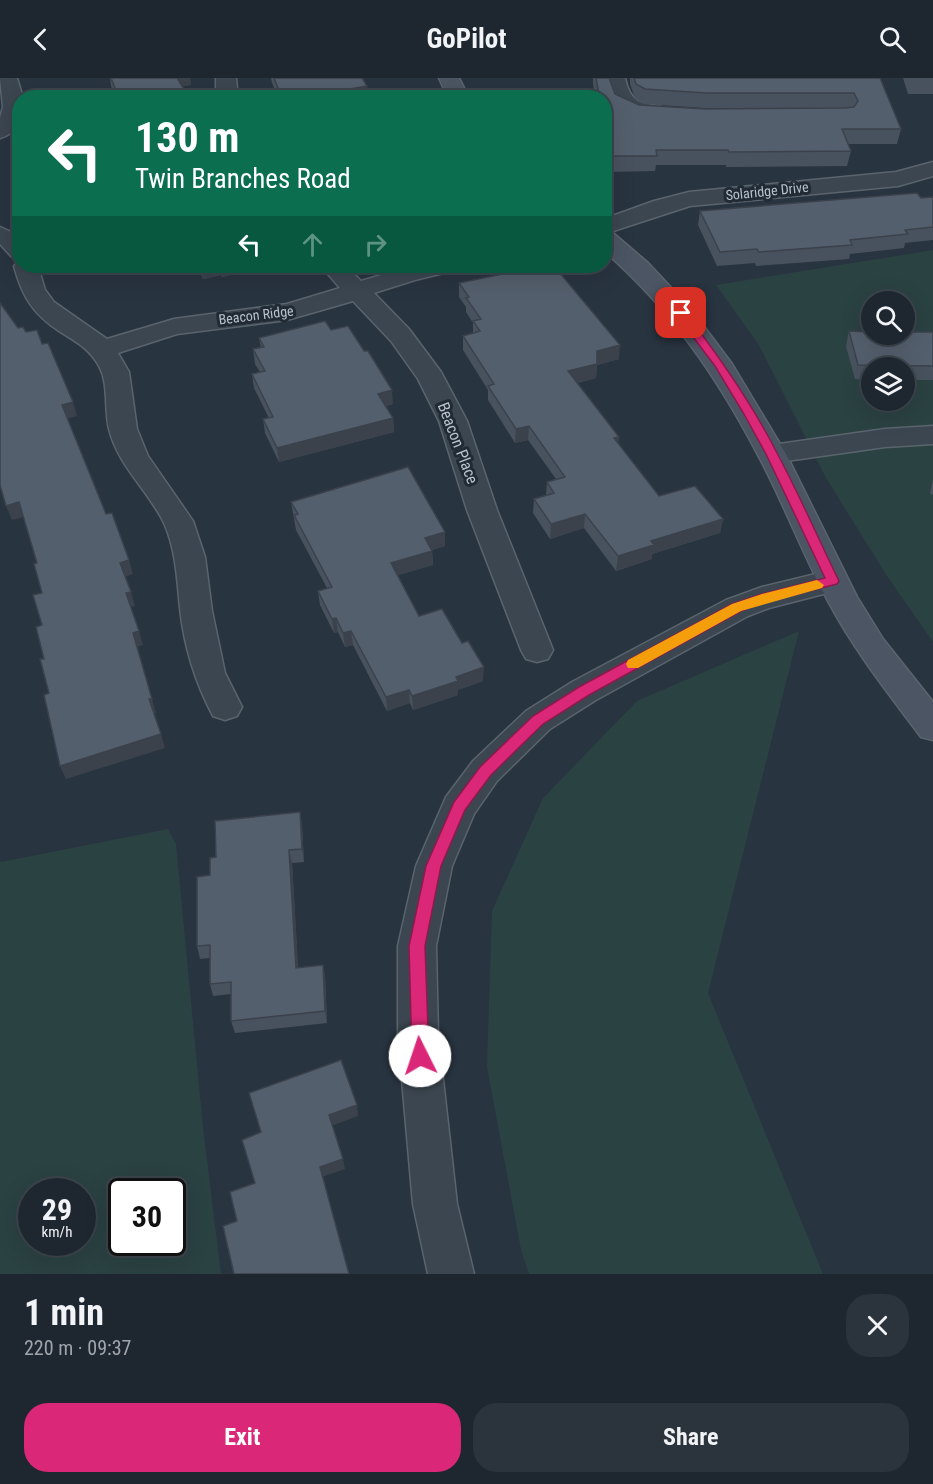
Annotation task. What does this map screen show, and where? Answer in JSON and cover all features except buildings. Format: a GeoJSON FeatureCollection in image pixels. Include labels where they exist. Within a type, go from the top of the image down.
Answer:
{"type":"FeatureCollection","features":[{"type":"Feature","properties":{"kind":"main road"},"geometry":{"type":"LineString","coordinates":[[612,245],[639,268],[681,313],[719,364],[772,454],[832,581],[872,648],[933,727]]}},
{"type":"Feature","properties":{"kind":"street"},"geometry":{"type":"LineString","coordinates":[[7,78],[12,93]]}},
{"type":"Feature","properties":{"kind":"street"},"geometry":{"type":"LineString","coordinates":[[615,78],[624,103],[638,112],[683,115]]}},
{"type":"Feature","properties":{"kind":"street"},"geometry":{"type":"LineString","coordinates":[[0,131],[12,116]]}},
{"type":"Feature","properties":{"kind":"street","name":"Solaridge Drive"},"geometry":{"type":"LineString","coordinates":[[612,223],[689,199],[898,179],[933,170]]}},
{"type":"Feature","properties":{"kind":"street"},"geometry":{"type":"LineString","coordinates":[[28,273],[33,291],[45,307],[103,350],[116,372],[123,429],[134,458],[178,521],[190,557],[196,611],[209,673],[225,707]]}},
{"type":"Feature","properties":{"kind":"street","name":"Beacon Place"},"geometry":{"type":"LineString","coordinates":[[340,273],[400,335],[430,378],[453,421],[482,510],[537,650]]}},
{"type":"Feature","properties":{"kind":"street","name":"Beacon Ridge"},"geometry":{"type":"LineString","coordinates":[[103,350],[170,327],[267,316],[302,309],[408,273]]}},
{"type":"Feature","properties":{"kind":"street"},"geometry":{"type":"LineString","coordinates":[[772,454],[885,438],[933,435]]}},
{"type":"Feature","properties":{"kind":"street"},"geometry":{"type":"LineString","coordinates":[[451,1274],[435,1204],[418,1035],[417,946],[434,866],[459,807],[485,771],[538,720],[584,691],[737,608],[762,598],[832,581]]}},
{"type":"Feature","properties":{"kind":"green space"},"geometry":{"type":"Polygon","coordinates":[[[933,250],[933,642],[887,576],[826,478],[759,345],[716,285],[933,250]]]}},
{"type":"Feature","properties":{"kind":"green space"},"geometry":{"type":"Polygon","coordinates":[[[799,631],[708,993],[823,1274],[529,1274],[521,1250],[487,1067],[492,911],[543,798],[637,701],[799,631]]]}},
{"type":"Feature","properties":{"kind":"green space"},"geometry":{"type":"Polygon","coordinates":[[[168,829],[176,844],[203,1127],[221,1274],[0,1274],[0,860],[1,862],[168,829]]]}},
{"type":"Feature","properties":{"kind":"slow traffic"},"geometry":{"type":"LineString","coordinates":[[633,664],[737,608],[762,598],[817,585]]}},
{"type":"Feature","properties":{"kind":"route"},"geometry":{"type":"LineString","coordinates":[[420,1056],[417,946],[434,866],[459,807],[485,771],[538,720],[584,691],[737,608],[762,598],[832,581],[772,454],[750,414],[719,364],[681,313]]}}]}
